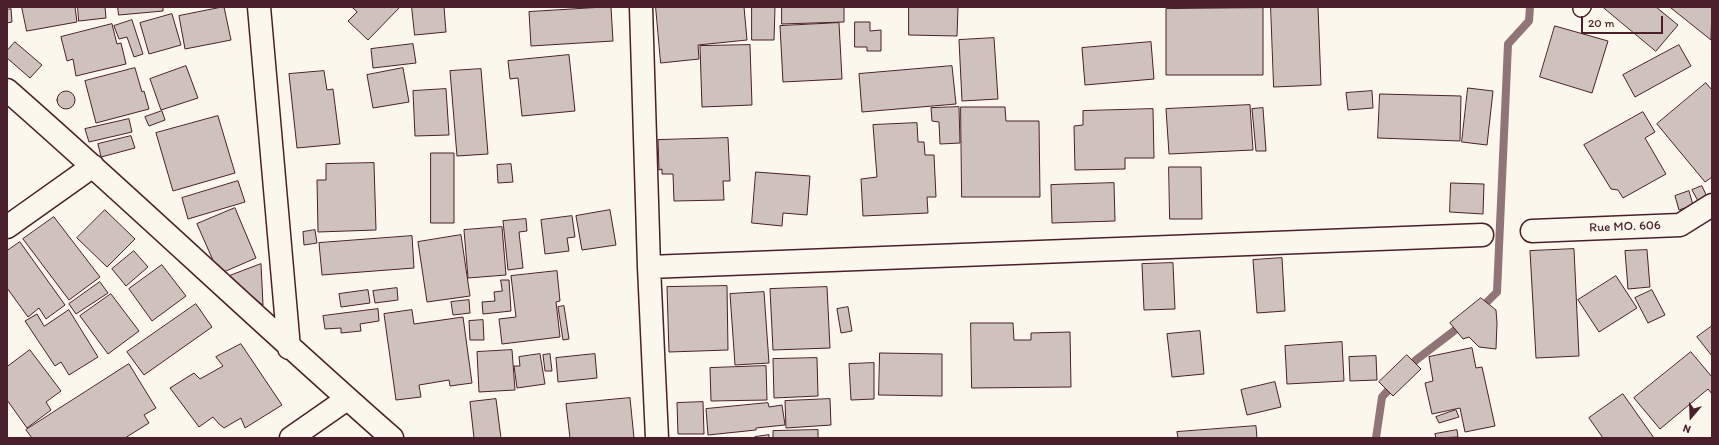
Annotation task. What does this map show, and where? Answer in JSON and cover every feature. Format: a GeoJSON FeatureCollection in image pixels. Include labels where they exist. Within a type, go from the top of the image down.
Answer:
{"type":"FeatureCollection","features":[{"type":"Feature","properties":{"kind":"street"},"geometry":{"type":"LineString","coordinates":[[259,7],[289,348]]}},
{"type":"Feature","properties":{"kind":"street"},"geometry":{"type":"LineString","coordinates":[[641,7],[649,267],[657,438]]}},
{"type":"Feature","properties":{"kind":"street"},"geometry":{"type":"LineString","coordinates":[[7,90],[94,166],[289,348],[392,438]]}},
{"type":"Feature","properties":{"kind":"street"},"geometry":{"type":"LineString","coordinates":[[7,227],[94,166]]}},
{"type":"Feature","properties":{"kind":"street","name":"Rue MO. 606"},"geometry":{"type":"LineString","coordinates":[[1532,231],[1680,225],[1712,205]]}},
{"type":"Feature","properties":{"kind":"street"},"geometry":{"type":"LineString","coordinates":[[649,267],[1482,235]]}},
{"type":"Feature","properties":{"kind":"street"},"geometry":{"type":"LineString","coordinates":[[290,438],[347,399]]}},
{"type":"Feature","properties":{"kind":"building"},"geometry":{"type":"Polygon","coordinates":[[[22,7],[75,7],[77,22],[27,31],[22,7]]]}},
{"type":"Feature","properties":{"kind":"building"},"geometry":{"type":"Polygon","coordinates":[[[78,7],[105,7],[106,18],[79,21],[78,7]]]}},
{"type":"Feature","properties":{"kind":"building"},"geometry":{"type":"Polygon","coordinates":[[[118,7],[163,7],[163,11],[119,15],[118,7]]]}},
{"type":"Feature","properties":{"kind":"building"},"geometry":{"type":"Polygon","coordinates":[[[224,7],[231,40],[185,49],[179,16],[224,7]]]}},
{"type":"Feature","properties":{"kind":"building"},"geometry":{"type":"Polygon","coordinates":[[[352,7],[400,7],[368,40],[348,21],[357,12],[352,7]]]}},
{"type":"Feature","properties":{"kind":"building"},"geometry":{"type":"Polygon","coordinates":[[[412,7],[444,7],[446,32],[415,35],[412,7]]]}},
{"type":"Feature","properties":{"kind":"building"},"geometry":{"type":"Polygon","coordinates":[[[611,7],[613,41],[531,46],[529,12],[611,7]]]}},
{"type":"Feature","properties":{"kind":"building"},"geometry":{"type":"Polygon","coordinates":[[[656,7],[744,7],[747,40],[698,45],[699,59],[661,63],[656,7]]]}},
{"type":"Feature","properties":{"kind":"building"},"geometry":{"type":"Polygon","coordinates":[[[752,7],[775,7],[774,40],[752,40],[752,7]]]}},
{"type":"Feature","properties":{"kind":"building"},"geometry":{"type":"Polygon","coordinates":[[[782,7],[844,7],[844,22],[782,24],[782,7]]]}},
{"type":"Feature","properties":{"kind":"building"},"geometry":{"type":"Polygon","coordinates":[[[909,7],[958,7],[957,36],[909,35],[909,7]]]}},
{"type":"Feature","properties":{"kind":"building"},"geometry":{"type":"Polygon","coordinates":[[[1271,7],[1318,7],[1321,85],[1274,87],[1271,7]]]}},
{"type":"Feature","properties":{"kind":"building"},"geometry":{"type":"Polygon","coordinates":[[[1603,7],[1656,7],[1678,25],[1656,51],[1603,7]]]}},
{"type":"Feature","properties":{"kind":"building"},"geometry":{"type":"Polygon","coordinates":[[[1712,7],[1711,40],[1671,8],[1712,7]]]}},
{"type":"Feature","properties":{"kind":"building"},"geometry":{"type":"Polygon","coordinates":[[[1263,8],[1263,75],[1166,75],[1166,9],[1263,8]]]}},
{"type":"Feature","properties":{"kind":"building"},"geometry":{"type":"Polygon","coordinates":[[[11,9],[12,22],[7,23],[7,10],[11,9]]]}},
{"type":"Feature","properties":{"kind":"building"},"geometry":{"type":"Polygon","coordinates":[[[172,14],[181,45],[149,54],[140,23],[172,14]]]}},
{"type":"Feature","properties":{"kind":"building"},"geometry":{"type":"Polygon","coordinates":[[[132,20],[143,54],[134,57],[127,37],[119,39],[114,26],[132,20]]]}},
{"type":"Feature","properties":{"kind":"building"},"geometry":{"type":"Polygon","coordinates":[[[855,22],[870,22],[870,31],[881,30],[881,51],[867,51],[867,47],[855,47],[855,22]]]}},
{"type":"Feature","properties":{"kind":"building"},"geometry":{"type":"Polygon","coordinates":[[[839,23],[842,79],[783,82],[780,26],[839,23]]]}},
{"type":"Feature","properties":{"kind":"building"},"geometry":{"type":"Polygon","coordinates":[[[112,24],[117,44],[121,43],[126,64],[76,76],[73,59],[67,61],[61,37],[112,24]]]}},
{"type":"Feature","properties":{"kind":"building"},"geometry":{"type":"Polygon","coordinates":[[[1555,26],[1608,41],[1592,93],[1540,77],[1555,26]]]}},
{"type":"Feature","properties":{"kind":"building"},"geometry":{"type":"Polygon","coordinates":[[[994,38],[998,99],[962,101],[959,40],[994,38]]]}},
{"type":"Feature","properties":{"kind":"building"},"geometry":{"type":"Polygon","coordinates":[[[15,42],[42,65],[30,78],[7,58],[7,51],[15,42]]]}},
{"type":"Feature","properties":{"kind":"building"},"geometry":{"type":"Polygon","coordinates":[[[1151,42],[1154,79],[1085,85],[1082,48],[1151,42]]]}},
{"type":"Feature","properties":{"kind":"building"},"geometry":{"type":"Polygon","coordinates":[[[413,44],[416,63],[373,68],[371,49],[413,44]]]}},
{"type":"Feature","properties":{"kind":"building"},"geometry":{"type":"Polygon","coordinates":[[[750,45],[752,105],[702,107],[700,46],[750,45]]]}},
{"type":"Feature","properties":{"kind":"building"},"geometry":{"type":"Polygon","coordinates":[[[1679,45],[1691,66],[1635,97],[1623,75],[1679,45]]]}},
{"type":"Feature","properties":{"kind":"building"},"geometry":{"type":"Polygon","coordinates":[[[569,55],[575,111],[522,116],[518,78],[510,79],[508,61],[569,55]]]}},
{"type":"Feature","properties":{"kind":"building"},"geometry":{"type":"Polygon","coordinates":[[[186,66],[198,98],[161,110],[150,79],[186,66]]]}},
{"type":"Feature","properties":{"kind":"building"},"geometry":{"type":"Polygon","coordinates":[[[952,66],[956,104],[862,112],[859,74],[952,66]]]}},
{"type":"Feature","properties":{"kind":"building"},"geometry":{"type":"Polygon","coordinates":[[[135,68],[149,109],[96,123],[85,81],[135,68]]]}},
{"type":"Feature","properties":{"kind":"building"},"geometry":{"type":"Polygon","coordinates":[[[403,68],[409,102],[373,108],[367,75],[403,68]]]}},
{"type":"Feature","properties":{"kind":"building"},"geometry":{"type":"Polygon","coordinates":[[[481,69],[488,154],[457,156],[450,71],[481,69]]]}},
{"type":"Feature","properties":{"kind":"building"},"geometry":{"type":"Polygon","coordinates":[[[324,71],[327,90],[333,89],[340,144],[297,148],[289,74],[324,71]]]}},
{"type":"Feature","properties":{"kind":"building"},"geometry":{"type":"Polygon","coordinates":[[[1706,83],[1712,90],[1712,177],[1705,182],[1657,124],[1706,83]]]}},
{"type":"Feature","properties":{"kind":"building"},"geometry":{"type":"Polygon","coordinates":[[[1468,88],[1493,91],[1487,145],[1462,142],[1468,88]]]}},
{"type":"Feature","properties":{"kind":"building"},"geometry":{"type":"Polygon","coordinates":[[[446,89],[449,135],[415,136],[413,91],[446,89]]]}},
{"type":"Feature","properties":{"kind":"building"},"geometry":{"type":"Polygon","coordinates":[[[66,91],[72,94],[75,100],[72,106],[66,109],[60,106],[57,100],[60,94],[66,91]]]}},
{"type":"Feature","properties":{"kind":"building"},"geometry":{"type":"Polygon","coordinates":[[[1372,91],[1373,108],[1348,110],[1346,93],[1372,91]]]}},
{"type":"Feature","properties":{"kind":"building"},"geometry":{"type":"Polygon","coordinates":[[[1380,94],[1461,96],[1460,141],[1378,138],[1380,94]]]}},
{"type":"Feature","properties":{"kind":"building"},"geometry":{"type":"Polygon","coordinates":[[[1250,105],[1253,150],[1169,154],[1166,109],[1250,105]]]}},
{"type":"Feature","properties":{"kind":"building"},"geometry":{"type":"Polygon","coordinates":[[[959,107],[960,143],[940,144],[939,122],[932,121],[931,108],[959,107]]]}},
{"type":"Feature","properties":{"kind":"building"},"geometry":{"type":"Polygon","coordinates":[[[961,107],[1005,107],[1006,121],[1039,121],[1040,197],[962,197],[961,107]]]}},
{"type":"Feature","properties":{"kind":"building"},"geometry":{"type":"Polygon","coordinates":[[[1263,108],[1266,151],[1256,151],[1252,109],[1263,108]]]}},
{"type":"Feature","properties":{"kind":"building"},"geometry":{"type":"Polygon","coordinates":[[[1153,109],[1154,158],[1125,158],[1125,169],[1075,170],[1074,126],[1083,125],[1083,111],[1153,109]]]}},
{"type":"Feature","properties":{"kind":"building"},"geometry":{"type":"Polygon","coordinates":[[[162,111],[165,120],[149,126],[145,117],[162,111]]]}},
{"type":"Feature","properties":{"kind":"building"},"geometry":{"type":"Polygon","coordinates":[[[1643,112],[1655,132],[1645,138],[1666,174],[1623,198],[1618,190],[1611,189],[1584,145],[1643,112]]]}},
{"type":"Feature","properties":{"kind":"building"},"geometry":{"type":"Polygon","coordinates":[[[218,116],[235,173],[173,191],[156,133],[218,116]]]}},
{"type":"Feature","properties":{"kind":"building"},"geometry":{"type":"Polygon","coordinates":[[[129,119],[132,132],[89,142],[85,129],[129,119]]]}},
{"type":"Feature","properties":{"kind":"building"},"geometry":{"type":"Polygon","coordinates":[[[917,123],[918,142],[924,142],[925,155],[934,155],[936,197],[927,197],[928,213],[863,216],[861,179],[877,177],[873,125],[917,123]]]}},
{"type":"Feature","properties":{"kind":"building"},"geometry":{"type":"Polygon","coordinates":[[[131,136],[135,148],[101,157],[98,144],[131,136]]]}},
{"type":"Feature","properties":{"kind":"building"},"geometry":{"type":"Polygon","coordinates":[[[728,138],[730,181],[723,181],[724,200],[674,201],[673,174],[662,174],[662,169],[659,170],[658,140],[728,138]]]}},
{"type":"Feature","properties":{"kind":"building"},"geometry":{"type":"Polygon","coordinates":[[[431,153],[454,153],[454,223],[431,223],[431,153]]]}},
{"type":"Feature","properties":{"kind":"building"},"geometry":{"type":"Polygon","coordinates":[[[374,163],[376,230],[318,232],[317,180],[326,180],[326,164],[374,163]]]}},
{"type":"Feature","properties":{"kind":"building"},"geometry":{"type":"Polygon","coordinates":[[[511,164],[513,182],[498,183],[497,165],[511,164]]]}},
{"type":"Feature","properties":{"kind":"building"},"geometry":{"type":"Polygon","coordinates":[[[1169,167],[1201,167],[1202,219],[1170,219],[1169,167]]]}},
{"type":"Feature","properties":{"kind":"building"},"geometry":{"type":"Polygon","coordinates":[[[756,172],[810,176],[807,215],[783,213],[782,226],[752,223],[756,172]]]}},
{"type":"Feature","properties":{"kind":"building"},"geometry":{"type":"Polygon","coordinates":[[[238,181],[245,202],[188,219],[182,198],[238,181]]]}},
{"type":"Feature","properties":{"kind":"building"},"geometry":{"type":"Polygon","coordinates":[[[1114,183],[1115,221],[1052,223],[1051,185],[1114,183]]]}},
{"type":"Feature","properties":{"kind":"building"},"geometry":{"type":"Polygon","coordinates":[[[1451,183],[1484,184],[1483,214],[1450,212],[1451,183]]]}},
{"type":"Feature","properties":{"kind":"building"},"geometry":{"type":"Polygon","coordinates":[[[1702,186],[1707,197],[1698,201],[1692,190],[1702,186]]]}},
{"type":"Feature","properties":{"kind":"building"},"geometry":{"type":"Polygon","coordinates":[[[1689,191],[1693,205],[1679,210],[1675,196],[1689,191]]]}},
{"type":"Feature","properties":{"kind":"building"},"geometry":{"type":"Polygon","coordinates":[[[235,208],[256,258],[219,274],[197,224],[235,208]]]}},
{"type":"Feature","properties":{"kind":"building"},"geometry":{"type":"Polygon","coordinates":[[[105,210],[135,239],[107,267],[77,238],[105,210]]]}},
{"type":"Feature","properties":{"kind":"building"},"geometry":{"type":"Polygon","coordinates":[[[610,210],[616,245],[582,250],[576,216],[610,210]]]}},
{"type":"Feature","properties":{"kind":"building"},"geometry":{"type":"Polygon","coordinates":[[[572,216],[575,237],[567,238],[569,251],[545,254],[541,220],[572,216]]]}},
{"type":"Feature","properties":{"kind":"building"},"geometry":{"type":"Polygon","coordinates":[[[54,217],[100,277],[69,300],[23,239],[54,217]]]}},
{"type":"Feature","properties":{"kind":"building"},"geometry":{"type":"Polygon","coordinates":[[[526,219],[527,231],[519,232],[523,268],[508,270],[503,221],[526,219]]]}},
{"type":"Feature","properties":{"kind":"building"},"geometry":{"type":"Polygon","coordinates":[[[502,227],[506,275],[468,278],[464,230],[502,227]]]}},
{"type":"Feature","properties":{"kind":"building"},"geometry":{"type":"Polygon","coordinates":[[[315,230],[317,243],[304,245],[303,232],[315,230]]]}},
{"type":"Feature","properties":{"kind":"building"},"geometry":{"type":"Polygon","coordinates":[[[461,235],[470,296],[427,302],[418,242],[461,235]]]}},
{"type":"Feature","properties":{"kind":"building"},"geometry":{"type":"Polygon","coordinates":[[[412,236],[414,268],[322,275],[319,243],[412,236]]]}},
{"type":"Feature","properties":{"kind":"building"},"geometry":{"type":"Polygon","coordinates":[[[20,242],[65,305],[46,319],[39,308],[28,317],[7,288],[7,251],[20,242]]]}},
{"type":"Feature","properties":{"kind":"building"},"geometry":{"type":"Polygon","coordinates":[[[1574,249],[1579,356],[1536,358],[1530,251],[1574,249]]]}},
{"type":"Feature","properties":{"kind":"building"},"geometry":{"type":"Polygon","coordinates":[[[1647,250],[1650,287],[1628,289],[1625,251],[1647,250]]]}},
{"type":"Feature","properties":{"kind":"building"},"geometry":{"type":"Polygon","coordinates":[[[134,251],[148,267],[126,286],[112,269],[134,251]]]}},
{"type":"Feature","properties":{"kind":"building"},"geometry":{"type":"Polygon","coordinates":[[[1282,258],[1285,311],[1257,313],[1253,260],[1282,258]]]}},
{"type":"Feature","properties":{"kind":"building"},"geometry":{"type":"Polygon","coordinates":[[[1173,263],[1175,309],[1144,310],[1142,264],[1173,263]]]}},
{"type":"Feature","properties":{"kind":"building"},"geometry":{"type":"Polygon","coordinates":[[[261,264],[263,305],[224,278],[261,264]]]}},
{"type":"Feature","properties":{"kind":"building"},"geometry":{"type":"Polygon","coordinates":[[[162,265],[186,296],[152,321],[129,289],[162,265]]]}},
{"type":"Feature","properties":{"kind":"building"},"geometry":{"type":"Polygon","coordinates":[[[557,271],[560,301],[556,302],[560,337],[502,344],[499,319],[516,317],[511,276],[557,271]]]}},
{"type":"Feature","properties":{"kind":"building"},"geometry":{"type":"Polygon","coordinates":[[[1616,276],[1637,308],[1599,332],[1578,300],[1616,276]]]}},
{"type":"Feature","properties":{"kind":"building"},"geometry":{"type":"Polygon","coordinates":[[[501,280],[509,280],[511,311],[483,314],[482,302],[495,301],[494,292],[502,291],[501,280]]]}},
{"type":"Feature","properties":{"kind":"building"},"geometry":{"type":"Polygon","coordinates":[[[100,282],[108,293],[76,314],[69,304],[100,282]]]}},
{"type":"Feature","properties":{"kind":"building"},"geometry":{"type":"Polygon","coordinates":[[[727,286],[728,350],[669,352],[667,287],[727,286]]]}},
{"type":"Feature","properties":{"kind":"building"},"geometry":{"type":"Polygon","coordinates":[[[827,287],[830,348],[773,350],[770,289],[827,287]]]}},
{"type":"Feature","properties":{"kind":"building"},"geometry":{"type":"Polygon","coordinates":[[[397,288],[398,300],[375,303],[373,291],[397,288]]]}},
{"type":"Feature","properties":{"kind":"building"},"geometry":{"type":"Polygon","coordinates":[[[368,290],[370,303],[341,307],[339,294],[368,290]]]}},
{"type":"Feature","properties":{"kind":"building"},"geometry":{"type":"Polygon","coordinates":[[[1652,290],[1665,315],[1648,323],[1635,298],[1652,290]]]}},
{"type":"Feature","properties":{"kind":"building"},"geometry":{"type":"Polygon","coordinates":[[[764,292],[769,363],[735,365],[730,294],[764,292]]]}},
{"type":"Feature","properties":{"kind":"building"},"geometry":{"type":"Polygon","coordinates":[[[111,294],[139,331],[108,354],[80,316],[111,294]]]}},
{"type":"Feature","properties":{"kind":"building"},"geometry":{"type":"Polygon","coordinates":[[[1481,298],[1496,310],[1496,349],[1479,347],[1469,337],[1463,339],[1450,323],[1481,298]]]}},
{"type":"Feature","properties":{"kind":"building"},"geometry":{"type":"Polygon","coordinates":[[[469,300],[470,313],[453,315],[451,302],[469,300]]]}},
{"type":"Feature","properties":{"kind":"building"},"geometry":{"type":"Polygon","coordinates":[[[196,304],[212,327],[144,375],[127,352],[196,304]]]}},
{"type":"Feature","properties":{"kind":"building"},"geometry":{"type":"Polygon","coordinates":[[[564,306],[569,339],[563,340],[558,307],[564,306]]]}},
{"type":"Feature","properties":{"kind":"building"},"geometry":{"type":"Polygon","coordinates":[[[848,307],[852,331],[841,333],[837,309],[848,307]]]}},
{"type":"Feature","properties":{"kind":"building"},"geometry":{"type":"Polygon","coordinates":[[[378,309],[379,321],[360,324],[361,331],[341,333],[341,328],[325,329],[323,316],[378,309]]]}},
{"type":"Feature","properties":{"kind":"building"},"geometry":{"type":"Polygon","coordinates":[[[69,310],[98,357],[69,375],[61,362],[55,366],[25,321],[37,314],[44,326],[69,310]]]}},
{"type":"Feature","properties":{"kind":"building"},"geometry":{"type":"Polygon","coordinates":[[[412,310],[414,324],[463,317],[472,383],[450,386],[449,380],[419,385],[421,397],[396,400],[384,314],[412,310]]]}},
{"type":"Feature","properties":{"kind":"building"},"geometry":{"type":"Polygon","coordinates":[[[483,320],[484,340],[470,340],[469,321],[483,320]]]}},
{"type":"Feature","properties":{"kind":"building"},"geometry":{"type":"Polygon","coordinates":[[[971,323],[1013,323],[1014,340],[1031,340],[1031,333],[1070,332],[1071,387],[972,388],[971,323]]]}},
{"type":"Feature","properties":{"kind":"building"},"geometry":{"type":"Polygon","coordinates":[[[1712,326],[1712,356],[1697,337],[1712,326]]]}},
{"type":"Feature","properties":{"kind":"building"},"geometry":{"type":"Polygon","coordinates":[[[1200,331],[1204,374],[1172,377],[1167,334],[1200,331]]]}},
{"type":"Feature","properties":{"kind":"building"},"geometry":{"type":"Polygon","coordinates":[[[1342,342],[1344,381],[1287,384],[1285,346],[1342,342]]]}},
{"type":"Feature","properties":{"kind":"building"},"geometry":{"type":"Polygon","coordinates":[[[241,344],[282,405],[245,428],[241,418],[224,428],[213,417],[199,427],[170,388],[194,373],[200,379],[223,366],[216,357],[241,344]]]}},
{"type":"Feature","properties":{"kind":"building"},"geometry":{"type":"Polygon","coordinates":[[[1472,348],[1476,368],[1482,367],[1495,426],[1465,432],[1460,408],[1432,414],[1425,383],[1433,381],[1429,357],[1472,348]]]}},
{"type":"Feature","properties":{"kind":"building"},"geometry":{"type":"Polygon","coordinates":[[[30,350],[61,391],[46,402],[51,410],[27,428],[7,400],[7,367],[30,350]]]}},
{"type":"Feature","properties":{"kind":"building"},"geometry":{"type":"Polygon","coordinates":[[[512,350],[515,390],[479,392],[477,352],[512,350]]]}},
{"type":"Feature","properties":{"kind":"building"},"geometry":{"type":"Polygon","coordinates":[[[1691,352],[1712,377],[1712,394],[1708,389],[1660,429],[1634,398],[1691,352]]]}},
{"type":"Feature","properties":{"kind":"building"},"geometry":{"type":"Polygon","coordinates":[[[880,353],[942,354],[942,396],[879,395],[880,353]]]}},
{"type":"Feature","properties":{"kind":"building"},"geometry":{"type":"Polygon","coordinates":[[[540,354],[545,384],[517,388],[514,366],[520,366],[519,357],[540,354]]]}},
{"type":"Feature","properties":{"kind":"building"},"geometry":{"type":"Polygon","coordinates":[[[550,354],[552,371],[545,371],[543,355],[550,354]]]}},
{"type":"Feature","properties":{"kind":"building"},"geometry":{"type":"Polygon","coordinates":[[[595,354],[597,378],[558,382],[556,358],[595,354]]]}},
{"type":"Feature","properties":{"kind":"building"},"geometry":{"type":"Polygon","coordinates":[[[1407,355],[1421,369],[1393,396],[1379,382],[1407,355]]]}},
{"type":"Feature","properties":{"kind":"building"},"geometry":{"type":"Polygon","coordinates":[[[1376,356],[1377,380],[1350,381],[1349,357],[1376,356]]]}},
{"type":"Feature","properties":{"kind":"building"},"geometry":{"type":"Polygon","coordinates":[[[817,358],[818,396],[774,398],[773,359],[817,358]]]}},
{"type":"Feature","properties":{"kind":"building"},"geometry":{"type":"Polygon","coordinates":[[[874,363],[874,399],[851,400],[849,364],[874,363]]]}},
{"type":"Feature","properties":{"kind":"building"},"geometry":{"type":"Polygon","coordinates":[[[129,364],[156,408],[144,415],[149,423],[125,438],[32,438],[26,430],[129,364]]]}},
{"type":"Feature","properties":{"kind":"building"},"geometry":{"type":"Polygon","coordinates":[[[766,366],[767,400],[711,401],[710,368],[766,366]]]}},
{"type":"Feature","properties":{"kind":"building"},"geometry":{"type":"Polygon","coordinates":[[[1275,382],[1281,407],[1247,415],[1241,390],[1275,382]]]}},
{"type":"Feature","properties":{"kind":"building"},"geometry":{"type":"Polygon","coordinates":[[[1623,394],[1654,438],[1603,438],[1589,418],[1623,394]]]}},
{"type":"Feature","properties":{"kind":"building"},"geometry":{"type":"Polygon","coordinates":[[[630,398],[634,438],[570,438],[566,404],[630,398]]]}},
{"type":"Feature","properties":{"kind":"building"},"geometry":{"type":"Polygon","coordinates":[[[496,399],[501,438],[474,438],[470,402],[496,399]]]}},
{"type":"Feature","properties":{"kind":"building"},"geometry":{"type":"Polygon","coordinates":[[[830,399],[831,425],[786,428],[785,401],[830,399]]]}},
{"type":"Feature","properties":{"kind":"building"},"geometry":{"type":"Polygon","coordinates":[[[703,402],[704,434],[678,434],[677,403],[703,402]]]}},
{"type":"Feature","properties":{"kind":"building"},"geometry":{"type":"Polygon","coordinates":[[[768,403],[769,407],[782,405],[785,425],[756,428],[756,430],[708,435],[706,409],[768,403]]]}},
{"type":"Feature","properties":{"kind":"building"},"geometry":{"type":"Polygon","coordinates":[[[1456,410],[1459,417],[1439,423],[1436,417],[1456,410]]]}},
{"type":"Feature","properties":{"kind":"building"},"geometry":{"type":"Polygon","coordinates":[[[1256,426],[1257,438],[1178,438],[1177,432],[1256,426]]]}},
{"type":"Feature","properties":{"kind":"building"},"geometry":{"type":"Polygon","coordinates":[[[818,430],[818,438],[773,438],[773,431],[818,430]]]}},
{"type":"Feature","properties":{"kind":"building"},"geometry":{"type":"Polygon","coordinates":[[[1457,430],[1458,437],[1436,438],[1435,434],[1457,430]]]}},
{"type":"Feature","properties":{"kind":"building"},"geometry":{"type":"Polygon","coordinates":[[[769,435],[769,438],[755,438],[755,437],[769,435]]]}},
{"type":"Feature","properties":{"kind":"waterway"},"geometry":{"type":"LineString","coordinates":[[1479,310],[1497,292],[1508,44],[1529,21],[1530,7]]}},
{"type":"Feature","properties":{"kind":"waterway"},"geometry":{"type":"LineString","coordinates":[[1407,370],[1416,360],[1463,324]]}},
{"type":"Feature","properties":{"kind":"waterway"},"geometry":{"type":"LineString","coordinates":[[1376,438],[1382,397],[1395,383]]}}]}
